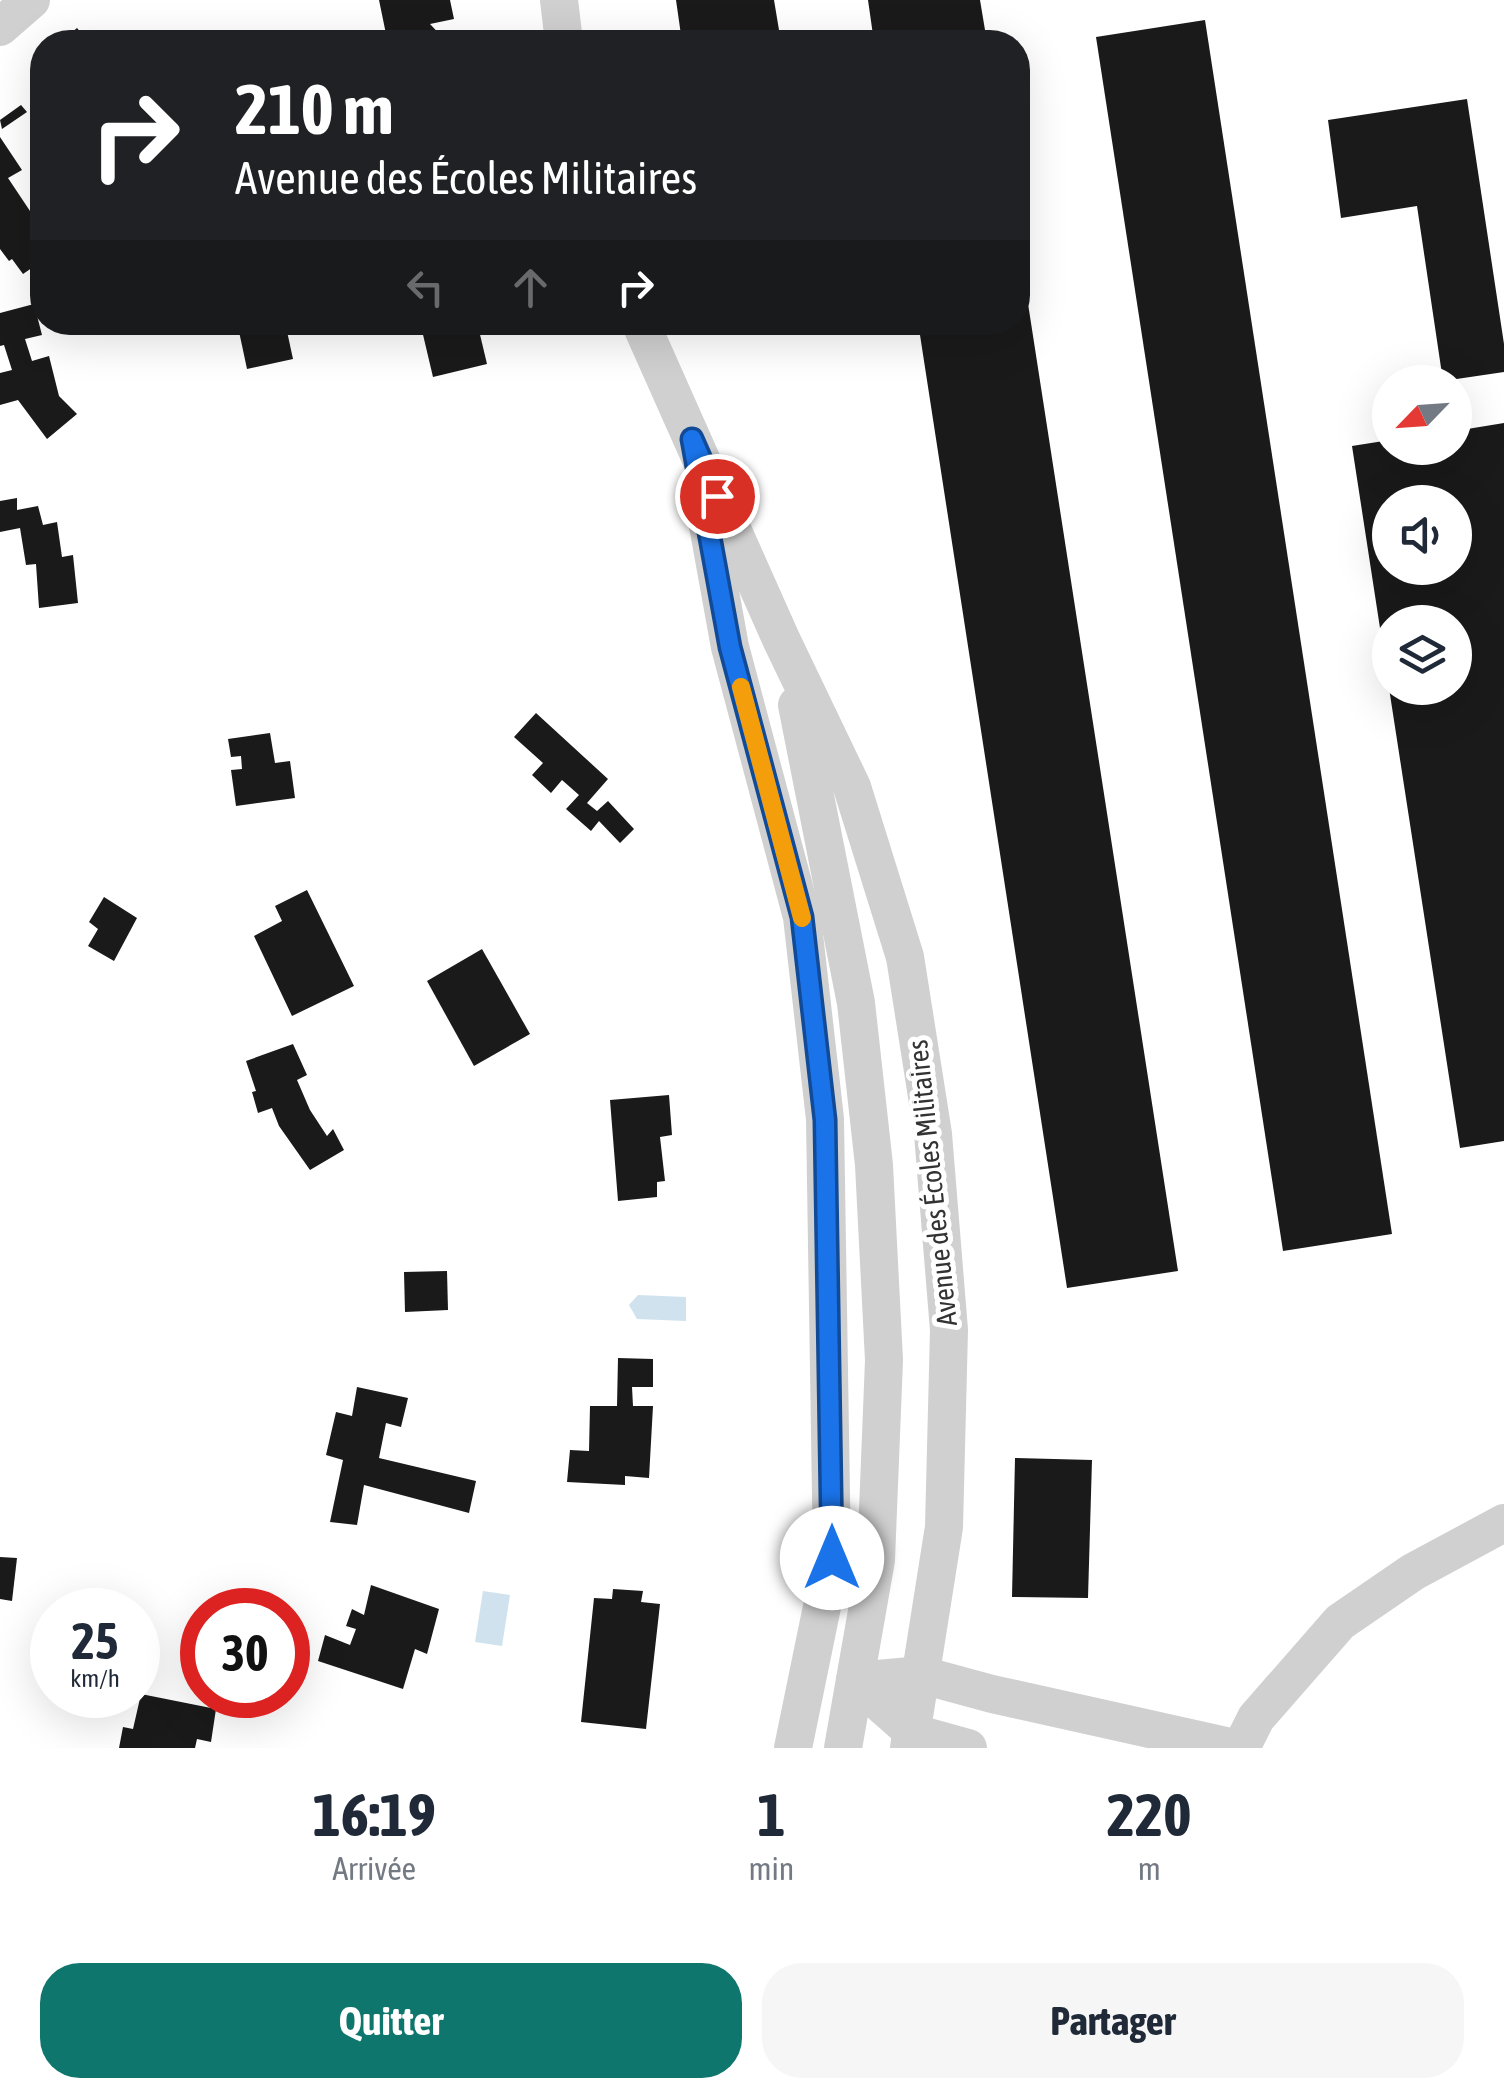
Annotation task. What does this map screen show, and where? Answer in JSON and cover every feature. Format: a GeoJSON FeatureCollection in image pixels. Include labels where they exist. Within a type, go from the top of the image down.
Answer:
{"type":"FeatureCollection","features":[{"type":"Feature","properties":{"kind":"street"},"geometry":{"type":"LineString","coordinates":[[0,27],[31,0]]}},
{"type":"Feature","properties":{"kind":"street"},"geometry":{"type":"LineString","coordinates":[[558,0],[562,30]]}},
{"type":"Feature","properties":{"kind":"street","name":"Avenue des Écoles Militaires"},"geometry":{"type":"LineString","coordinates":[[646,335],[852,787],[905,957],[933,1134],[949,1330],[944,1528],[912,1741]]}},
{"type":"Feature","properties":{"kind":"street"},"geometry":{"type":"LineString","coordinates":[[692,439],[730,647],[802,917],[825,1120],[832,1558],[794,1748]]}},
{"type":"Feature","properties":{"kind":"street","name":"Avenue des Écoles Militaires"},"geometry":{"type":"LineString","coordinates":[[782,640],[815,784],[856,1003],[874,1165],[884,1360],[876,1560],[844,1748]]}},
{"type":"Feature","properties":{"kind":"street"},"geometry":{"type":"LineString","coordinates":[[855,1681],[922,1675],[1238,1748],[1256,1718],[1340,1622],[1413,1572],[1504,1522]]}},
{"type":"Feature","properties":{"kind":"street"},"geometry":{"type":"LineString","coordinates":[[855,1681],[912,1741],[968,1748]]}},
{"type":"Feature","properties":{"kind":"water"},"geometry":{"type":"Polygon","coordinates":[[[638,1295],[686,1297],[686,1321],[637,1319],[629,1305],[638,1295]]]}},
{"type":"Feature","properties":{"kind":"water"},"geometry":{"type":"Polygon","coordinates":[[[483,1591],[510,1595],[502,1646],[475,1642],[483,1591]]]}},
{"type":"Feature","properties":{"kind":"building"},"geometry":{"type":"Polygon","coordinates":[[[379,0],[450,0],[454,19],[430,24],[436,30],[385,30],[379,0]]]}},
{"type":"Feature","properties":{"kind":"building"},"geometry":{"type":"Polygon","coordinates":[[[676,0],[774,0],[779,30],[680,30],[676,0]]]}},
{"type":"Feature","properties":{"kind":"building"},"geometry":{"type":"Polygon","coordinates":[[[868,0],[980,0],[985,30],[872,30],[868,0]]]}},
{"type":"Feature","properties":{"kind":"building"},"geometry":{"type":"Polygon","coordinates":[[[1205,20],[1392,1234],[1283,1251],[1096,37],[1205,20]]]}},
{"type":"Feature","properties":{"kind":"building"},"geometry":{"type":"Polygon","coordinates":[[[1467,99],[1504,344],[1504,372],[1472,377],[1472,365],[1441,365],[1417,206],[1341,218],[1328,120],[1467,99]]]}},
{"type":"Feature","properties":{"kind":"building"},"geometry":{"type":"Polygon","coordinates":[[[21,105],[27,112],[2,129],[0,120],[21,105]]]}},
{"type":"Feature","properties":{"kind":"building"},"geometry":{"type":"Polygon","coordinates":[[[0,137],[22,170],[8,178],[30,211],[30,269],[23,274],[0,249],[0,137]]]}},
{"type":"Feature","properties":{"kind":"building"},"geometry":{"type":"Polygon","coordinates":[[[30,305],[30,335],[42,335],[25,339],[32,361],[49,356],[59,396],[77,414],[47,439],[18,400],[0,405],[0,373],[12,370],[4,345],[0,346],[0,313],[30,305]]]}},
{"type":"Feature","properties":{"kind":"building"},"geometry":{"type":"Polygon","coordinates":[[[1030,316],[1178,1271],[1067,1288],[920,335],[1030,335],[1030,316]]]}},
{"type":"Feature","properties":{"kind":"building"},"geometry":{"type":"Polygon","coordinates":[[[240,335],[288,335],[293,359],[247,369],[240,335]]]}},
{"type":"Feature","properties":{"kind":"building"},"geometry":{"type":"Polygon","coordinates":[[[423,335],[480,335],[487,364],[433,377],[423,335]]]}},
{"type":"Feature","properties":{"kind":"building"},"geometry":{"type":"Polygon","coordinates":[[[1504,423],[1504,1141],[1460,1148],[1392,705],[1472,705],[1472,605],[1376,605],[1373,585],[1472,585],[1472,485],[1372,485],[1372,576],[1352,446],[1372,443],[1372,465],[1472,465],[1472,428],[1504,423]]]}},
{"type":"Feature","properties":{"kind":"building"},"geometry":{"type":"Polygon","coordinates":[[[17,498],[17,510],[38,506],[43,525],[57,522],[62,557],[73,555],[78,603],[39,608],[36,564],[26,565],[20,528],[0,532],[0,501],[17,498]]]}},
{"type":"Feature","properties":{"kind":"building"},"geometry":{"type":"Polygon","coordinates":[[[536,713],[608,779],[587,803],[597,811],[608,801],[634,829],[620,843],[599,821],[591,831],[566,809],[579,795],[562,780],[551,793],[532,775],[543,763],[514,737],[536,713]]]}},
{"type":"Feature","properties":{"kind":"building"},"geometry":{"type":"Polygon","coordinates":[[[270,733],[275,763],[290,761],[295,798],[236,806],[231,770],[242,769],[241,756],[231,757],[228,739],[270,733]]]}},
{"type":"Feature","properties":{"kind":"building"},"geometry":{"type":"Polygon","coordinates":[[[307,890],[354,986],[292,1016],[254,936],[282,921],[275,906],[307,890]]]}},
{"type":"Feature","properties":{"kind":"building"},"geometry":{"type":"Polygon","coordinates":[[[104,897],[137,918],[114,961],[88,946],[98,929],[89,922],[104,897]]]}},
{"type":"Feature","properties":{"kind":"building"},"geometry":{"type":"Polygon","coordinates":[[[482,949],[530,1034],[474,1066],[427,981],[482,949]]]}},
{"type":"Feature","properties":{"kind":"building"},"geometry":{"type":"Polygon","coordinates":[[[293,1044],[307,1075],[297,1080],[310,1110],[327,1136],[333,1129],[344,1150],[310,1170],[279,1126],[272,1108],[258,1113],[246,1061],[293,1044]]]}},
{"type":"Feature","properties":{"kind":"building"},"geometry":{"type":"Polygon","coordinates":[[[669,1095],[672,1135],[660,1137],[665,1181],[657,1182],[657,1197],[618,1201],[610,1100],[669,1095]]]}},
{"type":"Feature","properties":{"kind":"building"},"geometry":{"type":"Polygon","coordinates":[[[447,1271],[448,1310],[405,1312],[404,1272],[447,1271]]]}},
{"type":"Feature","properties":{"kind":"building"},"geometry":{"type":"Polygon","coordinates":[[[618,1358],[653,1359],[653,1387],[632,1387],[633,1406],[653,1406],[649,1478],[625,1476],[625,1485],[567,1482],[570,1450],[589,1451],[590,1406],[617,1406],[618,1358]]]}},
{"type":"Feature","properties":{"kind":"building"},"geometry":{"type":"Polygon","coordinates":[[[357,1387],[408,1398],[401,1427],[386,1423],[379,1458],[476,1481],[469,1513],[364,1485],[357,1525],[330,1522],[343,1460],[326,1455],[336,1412],[352,1416],[357,1387]]]}},
{"type":"Feature","properties":{"kind":"building"},"geometry":{"type":"Polygon","coordinates":[[[1015,1458],[1092,1460],[1088,1598],[1012,1597],[1015,1458]]]}},
{"type":"Feature","properties":{"kind":"building"},"geometry":{"type":"Polygon","coordinates":[[[0,1557],[17,1558],[12,1601],[0,1599],[0,1557]]]}},
{"type":"Feature","properties":{"kind":"building"},"geometry":{"type":"Polygon","coordinates":[[[371,1585],[439,1609],[427,1654],[415,1649],[403,1689],[318,1661],[325,1635],[350,1645],[356,1629],[346,1626],[352,1609],[364,1615],[371,1585]]]}},
{"type":"Feature","properties":{"kind":"building"},"geometry":{"type":"Polygon","coordinates":[[[613,1589],[643,1591],[641,1602],[660,1604],[646,1729],[581,1722],[594,1598],[612,1599],[613,1589]]]}},
{"type":"Feature","properties":{"kind":"building"},"geometry":{"type":"Polygon","coordinates":[[[160,1698],[180,1702],[180,1718],[215,1718],[211,1742],[197,1739],[195,1748],[119,1748],[123,1727],[133,1729],[136,1718],[160,1718],[160,1698]]]}},
{"type":"Feature","properties":{"kind":"slow traffic"},"geometry":{"type":"LineString","coordinates":[[741,687],[802,918]]}},
{"type":"Feature","properties":{"kind":"route"},"geometry":{"type":"LineString","coordinates":[[717,496],[692,439],[730,647],[802,917],[825,1120],[832,1558]]}}]}
